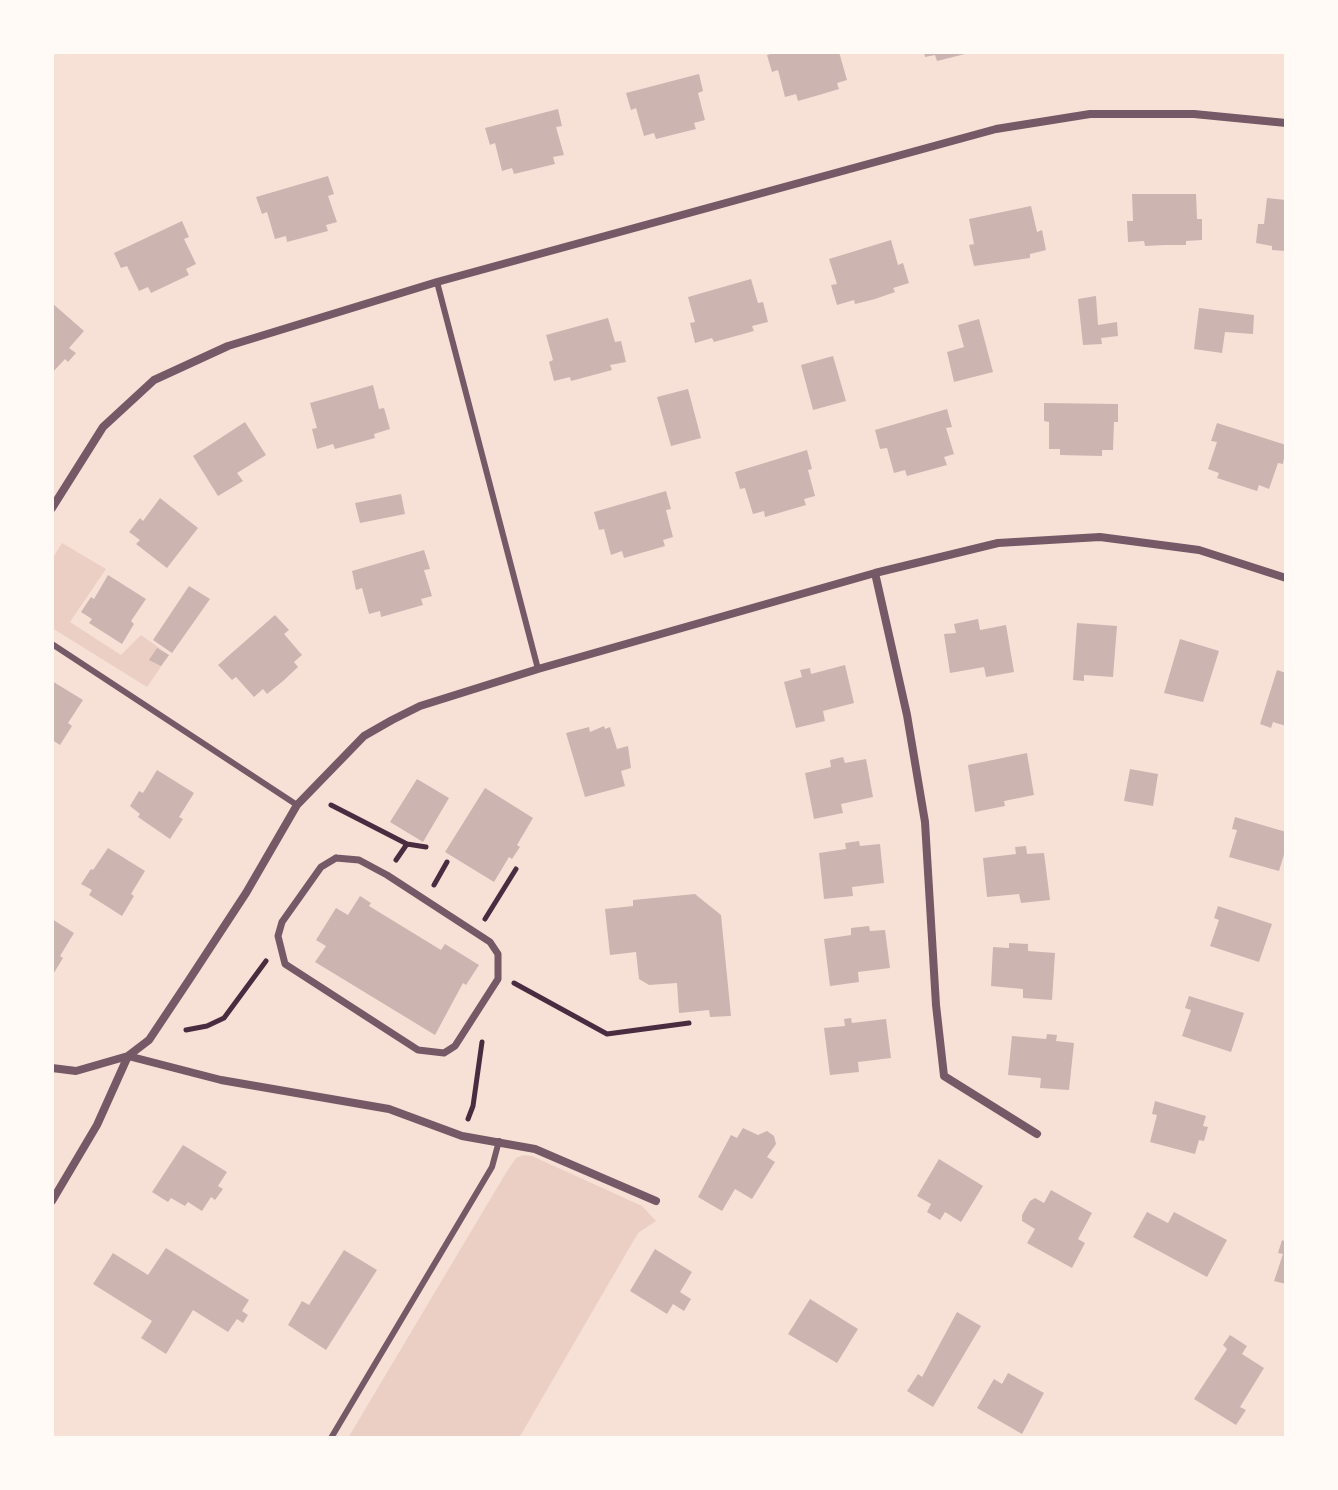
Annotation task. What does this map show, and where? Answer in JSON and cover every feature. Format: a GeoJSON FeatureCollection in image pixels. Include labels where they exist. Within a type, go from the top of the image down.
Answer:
{"type":"FeatureCollection","features":[{"type":"Feature","properties":{"kind":"street"},"geometry":{"type":"LineString","coordinates":[[52,508],[103,427],[154,380],[228,346],[437,282],[996,129],[1090,114],[1194,114],[1286,123]]}},
{"type":"Feature","properties":{"kind":"street"},"geometry":{"type":"LineString","coordinates":[[52,1068],[76,1071],[128,1056],[149,1040],[246,893],[297,805],[364,736],[433,702],[875,573],[998,543],[1100,537],[1199,550],[1286,578]]}},
{"type":"Feature","properties":{"kind":"street"},"geometry":{"type":"LineString","coordinates":[[875,573],[907,715],[925,822],[936,1005],[944,1076],[1037,1134]]}},
{"type":"Feature","properties":{"kind":"street"},"geometry":{"type":"LineString","coordinates":[[336,858],[359,860],[426,901],[490,942],[498,954],[498,979],[455,1046],[444,1053],[418,1050],[285,964],[280,952],[278,936],[282,922],[321,867],[336,858]]}},
{"type":"Feature","properties":{"kind":"street"},"geometry":{"type":"LineString","coordinates":[[128,1056],[221,1080],[389,1109],[462,1136],[535,1149],[656,1201]]}},
{"type":"Feature","properties":{"kind":"street"},"geometry":{"type":"LineString","coordinates":[[52,1201],[97,1125],[128,1056]]}},
{"type":"Feature","properties":{"kind":"lane"},"geometry":{"type":"LineString","coordinates":[[437,282],[538,669]]}},
{"type":"Feature","properties":{"kind":"lane"},"geometry":{"type":"LineString","coordinates":[[52,644],[297,805]]}},
{"type":"Feature","properties":{"kind":"lane"},"geometry":{"type":"LineString","coordinates":[[331,1438],[492,1167],[499,1141]]}},
{"type":"Feature","properties":{"kind":"path"},"geometry":{"type":"LineString","coordinates":[[331,805],[407,844],[426,847]]}},
{"type":"Feature","properties":{"kind":"path"},"geometry":{"type":"LineString","coordinates":[[426,901],[447,862]]}},
{"type":"Feature","properties":{"kind":"path"},"geometry":{"type":"LineString","coordinates":[[476,933],[516,869]]}},
{"type":"Feature","properties":{"kind":"path"},"geometry":{"type":"LineString","coordinates":[[186,1030],[207,1026],[224,1018],[264,962],[280,952]]}},
{"type":"Feature","properties":{"kind":"path"},"geometry":{"type":"LineString","coordinates":[[498,979],[517,984],[607,1034],[689,1023]]}},
{"type":"Feature","properties":{"kind":"path"},"geometry":{"type":"LineString","coordinates":[[462,1136],[473,1106],[483,1034],[471,1022]]}},
{"type":"Feature","properties":{"kind":"shaded area"},"geometry":{"type":"Polygon","coordinates":[[[62,543],[106,569],[70,622],[121,655],[141,635],[169,655],[147,687],[52,628],[52,559],[62,543]]]}},
{"type":"Feature","properties":{"kind":"shaded area"},"geometry":{"type":"Polygon","coordinates":[[[532,1156],[642,1206],[656,1221],[638,1233],[519,1438],[348,1438],[507,1171],[516,1158],[532,1156]]]}},
{"type":"Feature","properties":{"kind":"building"},"geometry":{"type":"Polygon","coordinates":[[[777,52],[839,52],[847,80],[837,83],[839,89],[798,101],[796,94],[785,97],[778,70],[772,72],[767,55],[777,52]]]}},
{"type":"Feature","properties":{"kind":"building"},"geometry":{"type":"Polygon","coordinates":[[[924,52],[969,53],[937,61],[935,55],[925,57],[924,52]]]}},
{"type":"Feature","properties":{"kind":"building"},"geometry":{"type":"Polygon","coordinates":[[[699,74],[703,91],[698,93],[705,120],[694,123],[696,129],[656,139],[654,133],[644,136],[636,108],[631,110],[626,93],[699,74]]]}},
{"type":"Feature","properties":{"kind":"building"},"geometry":{"type":"Polygon","coordinates":[[[558,109],[562,126],[556,127],[564,155],[553,157],[555,164],[514,174],[512,168],[502,171],[495,143],[490,145],[485,128],[558,109]]]}},
{"type":"Feature","properties":{"kind":"building"},"geometry":{"type":"Polygon","coordinates":[[[328,176],[334,194],[328,196],[337,222],[326,225],[328,231],[287,242],[286,236],[275,239],[267,212],[262,214],[256,197],[328,176]]]}},
{"type":"Feature","properties":{"kind":"building"},"geometry":{"type":"Polygon","coordinates":[[[1132,194],[1196,194],[1197,219],[1202,219],[1202,240],[1186,241],[1186,245],[1145,246],[1144,241],[1128,242],[1127,221],[1133,221],[1132,194]]]}},
{"type":"Feature","properties":{"kind":"building"},"geometry":{"type":"Polygon","coordinates":[[[1267,198],[1286,200],[1286,251],[1272,250],[1272,246],[1256,243],[1258,224],[1264,224],[1267,198]]]}},
{"type":"Feature","properties":{"kind":"building"},"geometry":{"type":"Polygon","coordinates":[[[1031,206],[1037,232],[1042,230],[1046,250],[1030,254],[1030,258],[974,266],[969,245],[974,244],[969,219],[1031,206]]]}},
{"type":"Feature","properties":{"kind":"building"},"geometry":{"type":"Polygon","coordinates":[[[182,221],[189,237],[184,239],[196,264],[186,269],[189,275],[151,293],[148,287],[139,291],[127,266],[121,268],[114,253],[182,221]]]}},
{"type":"Feature","properties":{"kind":"building"},"geometry":{"type":"Polygon","coordinates":[[[891,240],[898,265],[903,263],[909,283],[875,299],[837,305],[831,285],[837,284],[829,259],[891,240]]]}},
{"type":"Feature","properties":{"kind":"building"},"geometry":{"type":"Polygon","coordinates":[[[751,279],[758,303],[763,302],[768,322],[752,326],[754,331],[714,342],[712,338],[695,343],[690,323],[695,322],[688,297],[751,279]]]}},
{"type":"Feature","properties":{"kind":"building"},"geometry":{"type":"Polygon","coordinates":[[[1096,296],[1098,325],[1117,322],[1118,336],[1101,338],[1102,344],[1083,345],[1078,299],[1096,296]]]}},
{"type":"Feature","properties":{"kind":"building"},"geometry":{"type":"Polygon","coordinates":[[[52,303],[84,331],[69,348],[76,353],[68,362],[65,359],[52,373],[52,303]]]}},
{"type":"Feature","properties":{"kind":"building"},"geometry":{"type":"Polygon","coordinates":[[[1199,308],[1254,315],[1253,334],[1225,332],[1222,353],[1194,349],[1199,308]]]}},
{"type":"Feature","properties":{"kind":"building"},"geometry":{"type":"Polygon","coordinates":[[[608,318],[615,342],[621,341],[626,362],[610,365],[612,370],[571,381],[570,377],[554,381],[549,362],[553,360],[546,335],[608,318]]]}},
{"type":"Feature","properties":{"kind":"building"},"geometry":{"type":"Polygon","coordinates":[[[979,319],[993,372],[954,382],[947,352],[964,347],[958,325],[979,319]]]}},
{"type":"Feature","properties":{"kind":"building"},"geometry":{"type":"Polygon","coordinates":[[[833,356],[846,401],[813,410],[801,365],[833,356]]]}},
{"type":"Feature","properties":{"kind":"building"},"geometry":{"type":"Polygon","coordinates":[[[373,385],[379,409],[384,408],[390,429],[374,434],[375,438],[335,449],[333,444],[317,449],[312,429],[317,428],[310,403],[373,385]]]}},
{"type":"Feature","properties":{"kind":"building"},"geometry":{"type":"Polygon","coordinates":[[[688,389],[701,438],[671,446],[657,397],[688,389]]]}},
{"type":"Feature","properties":{"kind":"building"},"geometry":{"type":"Polygon","coordinates":[[[1044,403],[1118,404],[1113,450],[1102,450],[1102,456],[1060,455],[1060,449],[1049,449],[1049,422],[1044,421],[1044,403]]]}},
{"type":"Feature","properties":{"kind":"building"},"geometry":{"type":"Polygon","coordinates":[[[947,409],[952,427],[946,428],[954,454],[944,457],[947,465],[907,476],[905,470],[894,473],[887,448],[880,449],[875,430],[947,409]]]}},
{"type":"Feature","properties":{"kind":"building"},"geometry":{"type":"Polygon","coordinates":[[[245,422],[266,455],[237,473],[243,481],[218,496],[193,456],[245,422]]]}},
{"type":"Feature","properties":{"kind":"building"},"geometry":{"type":"Polygon","coordinates":[[[1217,423],[1286,445],[1283,464],[1278,463],[1269,489],[1259,485],[1257,491],[1217,478],[1219,473],[1208,469],[1217,442],[1211,441],[1217,423]]]}},
{"type":"Feature","properties":{"kind":"building"},"geometry":{"type":"Polygon","coordinates":[[[807,450],[812,469],[808,470],[815,496],[804,499],[806,505],[765,517],[764,511],[753,514],[745,488],[740,489],[735,472],[807,450]]]}},
{"type":"Feature","properties":{"kind":"building"},"geometry":{"type":"Polygon","coordinates":[[[666,491],[671,509],[666,510],[673,537],[663,540],[665,546],[624,558],[622,551],[611,555],[604,529],[599,530],[594,512],[666,491]]]}},
{"type":"Feature","properties":{"kind":"building"},"geometry":{"type":"Polygon","coordinates":[[[401,494],[405,514],[360,523],[355,503],[401,494]]]}},
{"type":"Feature","properties":{"kind":"building"},"geometry":{"type":"Polygon","coordinates":[[[160,498],[198,528],[167,568],[136,544],[140,540],[129,532],[140,518],[143,521],[160,498]]]}},
{"type":"Feature","properties":{"kind":"building"},"geometry":{"type":"Polygon","coordinates":[[[424,550],[430,569],[424,570],[432,596],[421,599],[423,605],[381,617],[380,611],[369,614],[362,588],[356,590],[352,571],[424,550]]]}},
{"type":"Feature","properties":{"kind":"building"},"geometry":{"type":"Polygon","coordinates":[[[108,575],[146,599],[131,621],[134,624],[122,644],[89,623],[92,619],[81,612],[91,597],[94,599],[108,575]]]}},
{"type":"Feature","properties":{"kind":"building"},"geometry":{"type":"Polygon","coordinates":[[[189,586],[210,599],[172,653],[153,640],[189,586]]]}},
{"type":"Feature","properties":{"kind":"building"},"geometry":{"type":"Polygon","coordinates":[[[275,615],[289,630],[284,634],[302,655],[294,662],[298,667],[283,681],[267,694],[263,689],[254,697],[236,677],[232,680],[218,665],[275,615]]]}},
{"type":"Feature","properties":{"kind":"building"},"geometry":{"type":"Polygon","coordinates":[[[978,619],[980,630],[1006,625],[1014,672],[986,677],[984,667],[950,673],[944,634],[956,633],[954,624],[978,619]]]}},
{"type":"Feature","properties":{"kind":"building"},"geometry":{"type":"Polygon","coordinates":[[[1077,623],[1117,626],[1113,677],[1084,675],[1084,681],[1073,680],[1077,623]]]}},
{"type":"Feature","properties":{"kind":"building"},"geometry":{"type":"Polygon","coordinates":[[[1180,639],[1219,651],[1203,702],[1164,693],[1180,639]]]}},
{"type":"Feature","properties":{"kind":"building"},"geometry":{"type":"Polygon","coordinates":[[[157,648],[169,655],[161,666],[149,660],[157,648]]]}},
{"type":"Feature","properties":{"kind":"building"},"geometry":{"type":"Polygon","coordinates":[[[845,665],[854,703],[823,711],[825,721],[796,728],[784,682],[802,677],[800,670],[810,668],[811,674],[845,665]]]}},
{"type":"Feature","properties":{"kind":"building"},"geometry":{"type":"Polygon","coordinates":[[[1277,670],[1286,673],[1286,726],[1273,722],[1271,728],[1260,724],[1277,670]]]}},
{"type":"Feature","properties":{"kind":"building"},"geometry":{"type":"Polygon","coordinates":[[[52,681],[83,700],[68,723],[72,726],[60,745],[52,740],[52,681]]]}},
{"type":"Feature","properties":{"kind":"building"},"geometry":{"type":"Polygon","coordinates":[[[604,726],[605,729],[610,727],[617,749],[628,746],[631,768],[621,771],[625,786],[585,797],[566,733],[589,727],[590,732],[604,726]]]}},
{"type":"Feature","properties":{"kind":"building"},"geometry":{"type":"Polygon","coordinates":[[[1027,753],[1034,795],[1004,801],[1005,806],[975,812],[968,765],[1027,753]]]}},
{"type":"Feature","properties":{"kind":"building"},"geometry":{"type":"Polygon","coordinates":[[[843,757],[845,763],[866,759],[873,797],[841,804],[843,813],[814,819],[805,773],[831,767],[830,760],[843,757]]]}},
{"type":"Feature","properties":{"kind":"building"},"geometry":{"type":"Polygon","coordinates":[[[1130,769],[1158,774],[1153,806],[1124,801],[1130,769]]]}},
{"type":"Feature","properties":{"kind":"building"},"geometry":{"type":"Polygon","coordinates":[[[157,770],[194,793],[170,839],[138,817],[140,814],[130,806],[139,791],[143,793],[157,770]]]}},
{"type":"Feature","properties":{"kind":"building"},"geometry":{"type":"Polygon","coordinates":[[[417,779],[449,798],[423,842],[390,822],[417,779]]]}},
{"type":"Feature","properties":{"kind":"building"},"geometry":{"type":"Polygon","coordinates":[[[485,788],[533,818],[517,845],[520,847],[512,859],[509,857],[494,882],[445,852],[485,788]]]}},
{"type":"Feature","properties":{"kind":"building"},"geometry":{"type":"Polygon","coordinates":[[[1235,817],[1286,832],[1286,848],[1279,871],[1229,857],[1237,830],[1232,829],[1235,817]]]}},
{"type":"Feature","properties":{"kind":"building"},"geometry":{"type":"Polygon","coordinates":[[[859,841],[860,846],[880,844],[884,883],[852,887],[853,896],[824,899],[819,853],[846,849],[845,843],[859,841]]]}},
{"type":"Feature","properties":{"kind":"building"},"geometry":{"type":"Polygon","coordinates":[[[1026,846],[1027,854],[1044,853],[1050,900],[1021,903],[1019,894],[987,897],[983,858],[1016,854],[1015,847],[1026,846]]]}},
{"type":"Feature","properties":{"kind":"building"},"geometry":{"type":"Polygon","coordinates":[[[108,848],[145,871],[122,916],[89,895],[92,890],[81,884],[108,848]]]}},
{"type":"Feature","properties":{"kind":"building"},"geometry":{"type":"Polygon","coordinates":[[[695,894],[721,915],[731,1016],[710,1017],[709,1010],[679,1013],[677,983],[649,985],[639,979],[636,952],[610,955],[605,909],[633,906],[633,900],[695,894]]]}},
{"type":"Feature","properties":{"kind":"building"},"geometry":{"type":"Polygon","coordinates":[[[360,896],[371,903],[369,906],[441,950],[445,944],[479,965],[466,985],[463,983],[435,1035],[315,962],[326,946],[316,940],[336,908],[348,915],[360,896]]]}},
{"type":"Feature","properties":{"kind":"building"},"geometry":{"type":"Polygon","coordinates":[[[1218,906],[1272,924],[1259,962],[1210,946],[1219,920],[1214,918],[1218,906]]]}},
{"type":"Feature","properties":{"kind":"building"},"geometry":{"type":"Polygon","coordinates":[[[52,919],[74,933],[52,976],[52,919]]]}},
{"type":"Feature","properties":{"kind":"building"},"geometry":{"type":"Polygon","coordinates":[[[869,926],[870,931],[885,930],[890,968],[858,972],[859,982],[830,986],[824,939],[851,935],[851,928],[869,926]]]}},
{"type":"Feature","properties":{"kind":"building"},"geometry":{"type":"Polygon","coordinates":[[[1009,943],[1028,944],[1028,951],[1055,953],[1052,1000],[1023,998],[1023,989],[991,986],[993,947],[1009,948],[1009,943]]]}},
{"type":"Feature","properties":{"kind":"building"},"geometry":{"type":"Polygon","coordinates":[[[1189,996],[1244,1013],[1231,1052],[1182,1036],[1191,1010],[1185,1008],[1189,996]]]}},
{"type":"Feature","properties":{"kind":"building"},"geometry":{"type":"Polygon","coordinates":[[[851,1018],[852,1023],[886,1019],[891,1058],[858,1062],[859,1072],[830,1075],[824,1028],[845,1026],[844,1019],[851,1018]]]}},
{"type":"Feature","properties":{"kind":"building"},"geometry":{"type":"Polygon","coordinates":[[[1047,1034],[1057,1035],[1056,1041],[1074,1043],[1069,1090],[1040,1088],[1041,1078],[1008,1075],[1012,1036],[1046,1039],[1047,1034]]]}},
{"type":"Feature","properties":{"kind":"building"},"geometry":{"type":"Polygon","coordinates":[[[1155,1101],[1206,1116],[1203,1126],[1208,1127],[1204,1141],[1199,1140],[1195,1154],[1150,1142],[1157,1115],[1152,1114],[1155,1101]]]}},
{"type":"Feature","properties":{"kind":"building"},"geometry":{"type":"Polygon","coordinates":[[[743,1128],[758,1135],[767,1131],[774,1136],[776,1144],[767,1157],[775,1162],[752,1199],[735,1189],[722,1211],[698,1197],[731,1135],[737,1138],[743,1128]]]}},
{"type":"Feature","properties":{"kind":"building"},"geometry":{"type":"Polygon","coordinates":[[[183,1145],[227,1172],[218,1186],[223,1189],[215,1200],[211,1197],[202,1211],[188,1202],[185,1206],[171,1198],[168,1202],[152,1192],[183,1145]]]}},
{"type":"Feature","properties":{"kind":"building"},"geometry":{"type":"Polygon","coordinates":[[[939,1159],[983,1186],[961,1222],[945,1212],[940,1220],[927,1212],[931,1204],[917,1196],[939,1159]]]}},
{"type":"Feature","properties":{"kind":"building"},"geometry":{"type":"Polygon","coordinates":[[[1051,1190],[1092,1213],[1078,1239],[1085,1243],[1072,1268],[1027,1243],[1035,1229],[1022,1221],[1022,1215],[1030,1201],[1035,1198],[1044,1203],[1051,1190]]]}},
{"type":"Feature","properties":{"kind":"building"},"geometry":{"type":"Polygon","coordinates":[[[1147,1212],[1168,1223],[1174,1212],[1227,1240],[1207,1277],[1133,1237],[1147,1212]]]}},
{"type":"Feature","properties":{"kind":"building"},"geometry":{"type":"Polygon","coordinates":[[[1282,1240],[1286,1242],[1286,1284],[1274,1281],[1283,1254],[1278,1253],[1282,1240]]]}},
{"type":"Feature","properties":{"kind":"building"},"geometry":{"type":"Polygon","coordinates":[[[166,1248],[249,1300],[242,1311],[248,1315],[243,1323],[237,1319],[228,1332],[193,1310],[166,1354],[141,1338],[152,1321],[93,1284],[113,1253],[148,1275],[166,1248]]]}},
{"type":"Feature","properties":{"kind":"building"},"geometry":{"type":"Polygon","coordinates":[[[655,1249],[692,1272],[680,1292],[691,1299],[684,1311],[673,1304],[667,1314],[630,1291],[655,1249]]]}},
{"type":"Feature","properties":{"kind":"building"},"geometry":{"type":"Polygon","coordinates":[[[344,1250],[377,1270],[326,1350],[288,1325],[302,1301],[309,1305],[344,1250]]]}},
{"type":"Feature","properties":{"kind":"building"},"geometry":{"type":"Polygon","coordinates":[[[810,1299],[858,1329],[837,1363],[788,1334],[810,1299]]]}},
{"type":"Feature","properties":{"kind":"building"},"geometry":{"type":"Polygon","coordinates":[[[957,1312],[981,1326],[933,1407],[907,1391],[918,1374],[922,1377],[957,1312]]]}},
{"type":"Feature","properties":{"kind":"building"},"geometry":{"type":"Polygon","coordinates":[[[1230,1335],[1247,1346],[1242,1354],[1264,1368],[1240,1407],[1246,1410],[1236,1425],[1194,1399],[1227,1349],[1223,1345],[1230,1335]]]}},
{"type":"Feature","properties":{"kind":"building"},"geometry":{"type":"Polygon","coordinates":[[[1008,1373],[1044,1393],[1022,1434],[977,1408],[994,1379],[1002,1384],[1008,1373]]]}}]}
